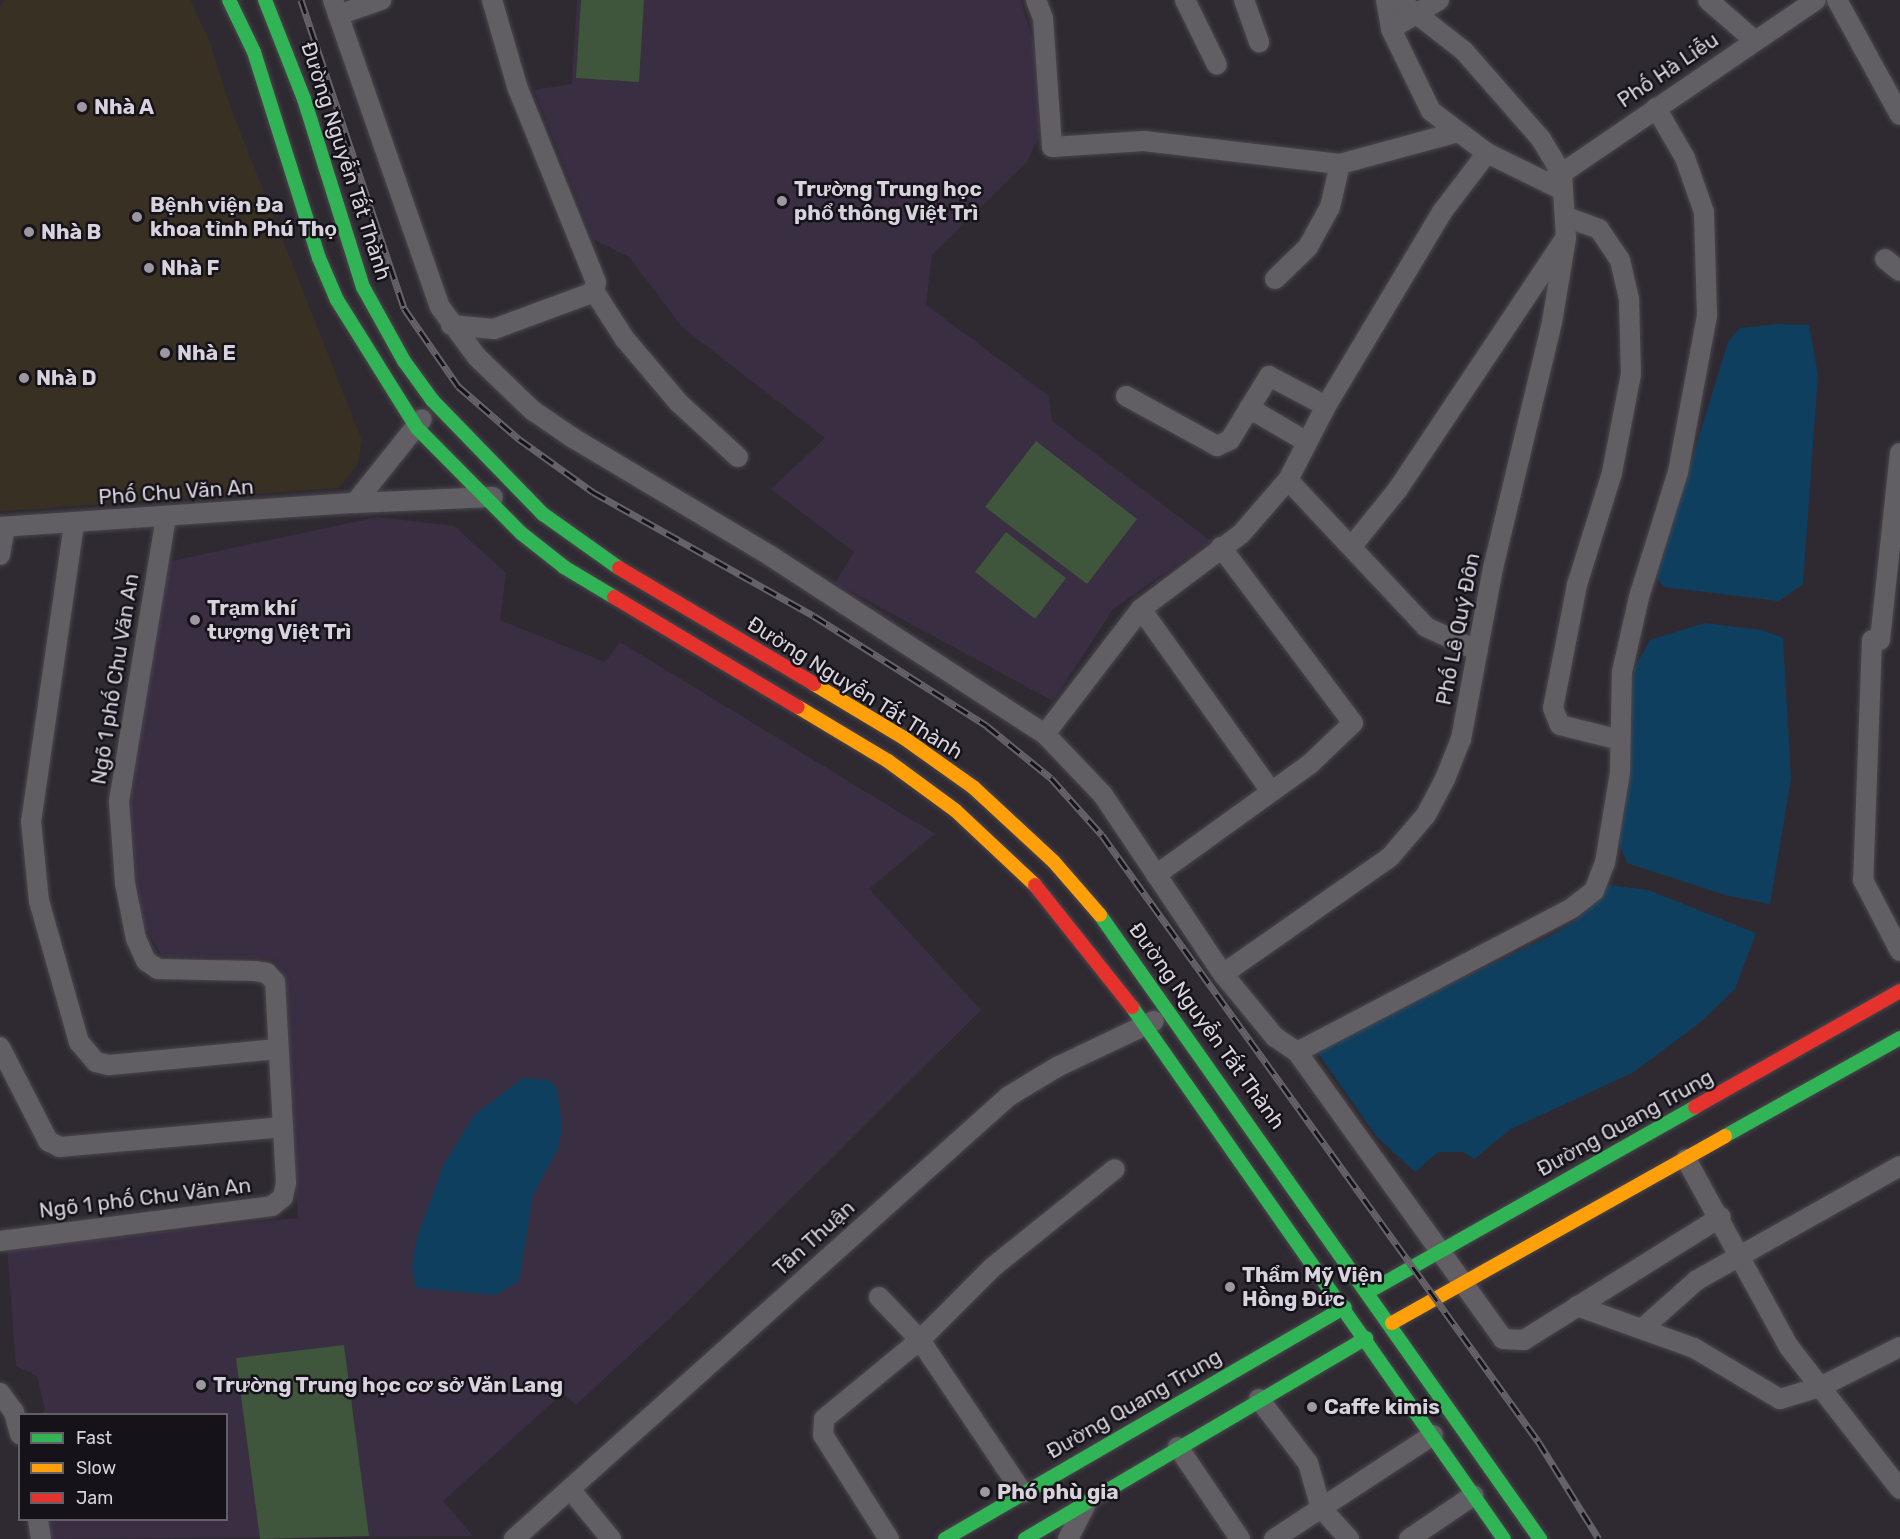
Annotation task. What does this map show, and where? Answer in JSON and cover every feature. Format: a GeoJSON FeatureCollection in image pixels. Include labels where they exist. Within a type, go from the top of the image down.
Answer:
{"type":"FeatureCollection","features":[{"type":"Feature","properties":{"kind":"main road"},"geometry":{"type":"LineString","coordinates":[[229,0],[275,111],[319,258],[337,300],[417,428],[486,499],[564,567],[888,761],[956,811],[994,843],[1068,922],[1146,1025],[1345,1307],[1504,1539]]}},
{"type":"Feature","properties":{"kind":"main road","name":"Đường Nguyễn Tất Thành"},"geometry":{"type":"LineString","coordinates":[[265,0],[304,99],[363,287],[404,361],[433,401],[518,489],[584,547],[904,738],[973,788],[1092,904],[1172,1011],[1370,1291],[1540,1539]]}},
{"type":"Feature","properties":{"kind":"main road"},"geometry":{"type":"LineString","coordinates":[[275,111],[304,99]]}},
{"type":"Feature","properties":{"kind":"main road","name":"Đường Quang Trung"},"geometry":{"type":"LineString","coordinates":[[1370,1291],[1900,991]]}},
{"type":"Feature","properties":{"kind":"main road"},"geometry":{"type":"LineString","coordinates":[[1392,1323],[1900,1038]]}},
{"type":"Feature","properties":{"kind":"main road","name":"Đường Quang Trung"},"geometry":{"type":"LineString","coordinates":[[945,1539],[1200,1389],[1345,1307]]}},
{"type":"Feature","properties":{"kind":"main road"},"geometry":{"type":"LineString","coordinates":[[1024,1539],[1178,1447],[1217,1412],[1259,1399],[1366,1338]]}},
{"type":"Feature","properties":{"kind":"main road"},"geometry":{"type":"LineString","coordinates":[[1200,1389],[1217,1412]]}},
{"type":"Feature","properties":{"kind":"street"},"geometry":{"type":"LineString","coordinates":[[381,0],[335,8],[440,307],[451,325],[502,383],[573,438],[779,561],[1046,734],[1103,795],[1223,974],[1275,1037],[1298,1052],[1443,1249],[1503,1339],[1524,1340],[1721,1217]]}},
{"type":"Feature","properties":{"kind":"street"},"geometry":{"type":"LineString","coordinates":[[492,0],[517,86],[592,266],[594,291],[624,338],[679,404],[738,457]]}},
{"type":"Feature","properties":{"kind":"street"},"geometry":{"type":"LineString","coordinates":[[1036,0],[1043,18],[1052,147],[1144,141],[1340,164],[1458,132]]}},
{"type":"Feature","properties":{"kind":"street"},"geometry":{"type":"LineString","coordinates":[[1185,0],[1217,65]]}},
{"type":"Feature","properties":{"kind":"street"},"geometry":{"type":"LineString","coordinates":[[1244,0],[1259,42]]}},
{"type":"Feature","properties":{"kind":"street"},"geometry":{"type":"LineString","coordinates":[[1386,0],[1391,29],[1426,103],[1458,132],[1487,153],[1558,183]]}},
{"type":"Feature","properties":{"kind":"street"},"geometry":{"type":"LineString","coordinates":[[1399,0],[1464,51],[1508,97],[1558,183]]}},
{"type":"Feature","properties":{"kind":"street"},"geometry":{"type":"LineString","coordinates":[[1391,29],[1419,15],[1439,0]]}},
{"type":"Feature","properties":{"kind":"street"},"geometry":{"type":"LineString","coordinates":[[1708,0],[1755,41]]}},
{"type":"Feature","properties":{"kind":"street","name":"Phố Hà Liễu"},"geometry":{"type":"LineString","coordinates":[[1558,183],[1656,108],[1816,0]]}},
{"type":"Feature","properties":{"kind":"street"},"geometry":{"type":"LineString","coordinates":[[1837,0],[1899,111]]}},
{"type":"Feature","properties":{"kind":"street"},"geometry":{"type":"LineString","coordinates":[[1298,1052],[1572,908],[1594,891],[1615,813],[1622,672],[1639,597],[1678,472],[1707,315],[1704,212],[1685,158],[1656,108]]}},
{"type":"Feature","properties":{"kind":"street"},"geometry":{"type":"LineString","coordinates":[[1046,734],[1141,609],[1241,534],[1288,480],[1326,406],[1442,212],[1487,153]]}},
{"type":"Feature","properties":{"kind":"street"},"geometry":{"type":"LineString","coordinates":[[1275,279],[1308,247],[1330,207],[1340,164]]}},
{"type":"Feature","properties":{"kind":"street","name":"Phố Lê Quý Đôn"},"geometry":{"type":"LineString","coordinates":[[1223,974],[1390,857],[1409,837],[1431,806],[1461,739],[1478,651],[1552,322],[1566,238],[1566,217],[1558,183]]}},
{"type":"Feature","properties":{"kind":"street"},"geometry":{"type":"LineString","coordinates":[[1566,217],[1599,229],[1620,260],[1629,300],[1631,374],[1612,473],[1577,585],[1553,708],[1560,725],[1620,740]]}},
{"type":"Feature","properties":{"kind":"street"},"geometry":{"type":"LineString","coordinates":[[1352,546],[1398,489],[1566,238]]}},
{"type":"Feature","properties":{"kind":"street"},"geometry":{"type":"LineString","coordinates":[[451,325],[494,330],[594,291]]}},
{"type":"Feature","properties":{"kind":"street"},"geometry":{"type":"LineString","coordinates":[[1126,396],[1217,446],[1230,440],[1262,384],[1275,375],[1326,406]]}},
{"type":"Feature","properties":{"kind":"street"},"geometry":{"type":"LineString","coordinates":[[355,503],[417,428],[433,401]]}},
{"type":"Feature","properties":{"kind":"street"},"geometry":{"type":"LineString","coordinates":[[1249,408],[1307,442]]}},
{"type":"Feature","properties":{"kind":"street"},"geometry":{"type":"LineString","coordinates":[[1900,453],[1876,640],[1863,880],[1900,951]]}},
{"type":"Feature","properties":{"kind":"street"},"geometry":{"type":"LineString","coordinates":[[1288,480],[1426,627],[1478,651]]}},
{"type":"Feature","properties":{"kind":"street","name":"Phố Chu Văn An"},"geometry":{"type":"LineString","coordinates":[[2,527],[166,518],[355,503],[486,499],[518,489]]}},
{"type":"Feature","properties":{"kind":"street","name":"Ngõ 1 phố Chu Văn An"},"geometry":{"type":"LineString","coordinates":[[1,1239],[272,1206],[283,1197],[286,1183],[275,982],[267,973],[158,969],[146,961],[136,939],[125,883],[119,801],[166,518]]}},
{"type":"Feature","properties":{"kind":"street"},"geometry":{"type":"LineString","coordinates":[[74,524],[31,821],[39,901],[79,1042],[96,1062],[109,1065],[278,1049]]}},
{"type":"Feature","properties":{"kind":"street"},"geometry":{"type":"LineString","coordinates":[[0,555],[2,527]]}},
{"type":"Feature","properties":{"kind":"street"},"geometry":{"type":"LineString","coordinates":[[1156,875],[1351,728],[1353,718],[1221,547]]}},
{"type":"Feature","properties":{"kind":"street"},"geometry":{"type":"LineString","coordinates":[[1141,609],[1271,790]]}},
{"type":"Feature","properties":{"kind":"street","name":"Tân Thuận"},"geometry":{"type":"LineString","coordinates":[[514,1539],[1009,1096],[1057,1067],[1172,1011]]}},
{"type":"Feature","properties":{"kind":"street"},"geometry":{"type":"LineString","coordinates":[[0,1047],[48,1141],[60,1147],[282,1126]]}},
{"type":"Feature","properties":{"kind":"street"},"geometry":{"type":"LineString","coordinates":[[1686,1159],[1721,1217],[1739,1255],[1790,1347],[1900,1489]]}},
{"type":"Feature","properties":{"kind":"street"},"geometry":{"type":"LineString","coordinates":[[1643,1328],[1697,1280],[1900,1166]]}},
{"type":"Feature","properties":{"kind":"street"},"geometry":{"type":"LineString","coordinates":[[889,1539],[821,1428],[830,1410],[920,1340],[993,1267],[1115,1169]]}},
{"type":"Feature","properties":{"kind":"street"},"geometry":{"type":"LineString","coordinates":[[879,1297],[920,1340],[1023,1493]]}},
{"type":"Feature","properties":{"kind":"street"},"geometry":{"type":"LineString","coordinates":[[1577,1306],[1694,1348],[1769,1396],[1780,1399],[1820,1387],[1900,1347]]}},
{"type":"Feature","properties":{"kind":"street"},"geometry":{"type":"LineString","coordinates":[[0,1393],[14,1412],[18,1427]]}},
{"type":"Feature","properties":{"kind":"street"},"geometry":{"type":"LineString","coordinates":[[1259,1399],[1308,1463],[1321,1508],[1349,1539]]}},
{"type":"Feature","properties":{"kind":"street"},"geometry":{"type":"LineString","coordinates":[[1274,1539],[1433,1435]]}},
{"type":"Feature","properties":{"kind":"street"},"geometry":{"type":"LineString","coordinates":[[1178,1447],[1240,1539]]}},
{"type":"Feature","properties":{"kind":"street"},"geometry":{"type":"LineString","coordinates":[[570,1490],[611,1539]]}},
{"type":"Feature","properties":{"kind":"street"},"geometry":{"type":"LineString","coordinates":[[1409,1539],[1474,1495]]}},
{"type":"Feature","properties":{"kind":"street"},"geometry":{"type":"LineString","coordinates":[[1068,1539],[1087,1502]]}},
{"type":"Feature","properties":{"kind":"street"},"geometry":{"type":"LineString","coordinates":[[38,1521],[41,1539]]}},
{"type":"Feature","properties":{"kind":"shaded area","name":"Bệnh viện Đa khoa tỉnh Phú Thọ"},"geometry":{"type":"Polygon","coordinates":[[[4,0],[190,0],[209,40],[230,106],[362,441],[357,466],[338,488],[0,511],[0,7],[4,0]]]}},
{"type":"Feature","properties":{"kind":"shaded area"},"geometry":{"type":"Polygon","coordinates":[[[577,0],[1021,0],[1041,72],[1038,138],[1027,162],[932,255],[926,305],[1049,396],[1052,421],[1211,541],[1113,609],[1053,701],[835,583],[854,552],[771,489],[825,438],[682,327],[629,257],[593,239],[534,90],[572,84],[577,0]]]}},
{"type":"Feature","properties":{"kind":"shaded area"},"geometry":{"type":"Polygon","coordinates":[[[378,517],[454,526],[506,573],[500,620],[605,662],[620,642],[935,834],[869,889],[981,1010],[682,1307],[576,1405],[563,1393],[443,1501],[473,1536],[47,1539],[43,1521],[228,1521],[228,1413],[42,1413],[45,1410],[37,1376],[16,1366],[7,1248],[298,1218],[282,970],[273,960],[258,958],[162,956],[142,922],[128,802],[167,562],[378,517]]]}},
{"type":"Feature","properties":{"kind":"green space"},"geometry":{"type":"Polygon","coordinates":[[[581,0],[644,0],[639,82],[576,78],[581,0]]]}},
{"type":"Feature","properties":{"kind":"green space"},"geometry":{"type":"Polygon","coordinates":[[[1036,441],[1137,519],[1087,584],[985,507],[1036,441]]]}},
{"type":"Feature","properties":{"kind":"green space"},"geometry":{"type":"Polygon","coordinates":[[[1006,532],[1066,578],[1035,619],[975,572],[1006,532]]]}},
{"type":"Feature","properties":{"kind":"green space"},"geometry":{"type":"Polygon","coordinates":[[[344,1345],[369,1536],[260,1539],[236,1358],[344,1345]]]}},
{"type":"Feature","properties":{"kind":"water"},"geometry":{"type":"Polygon","coordinates":[[[1778,324],[1809,325],[1818,375],[1803,584],[1779,601],[1664,587],[1656,577],[1728,342],[1740,328],[1778,324]]]}},
{"type":"Feature","properties":{"kind":"water"},"geometry":{"type":"Polygon","coordinates":[[[1705,623],[1762,630],[1783,638],[1791,779],[1770,904],[1725,895],[1627,863],[1619,844],[1626,696],[1635,667],[1650,640],[1705,623]]]}},
{"type":"Feature","properties":{"kind":"water"},"geometry":{"type":"Polygon","coordinates":[[[1610,885],[1648,890],[1756,933],[1735,989],[1702,1021],[1634,1072],[1511,1129],[1474,1159],[1463,1152],[1438,1152],[1415,1172],[1377,1137],[1318,1053],[1339,1037],[1550,936],[1576,920],[1610,885]]]}},
{"type":"Feature","properties":{"kind":"water"},"geometry":{"type":"Polygon","coordinates":[[[523,1078],[549,1080],[557,1088],[562,1126],[558,1149],[533,1195],[519,1281],[496,1295],[416,1288],[412,1268],[416,1240],[444,1164],[474,1115],[523,1078]]]}},
{"type":"Feature","properties":{"kind":"railway"},"geometry":{"type":"LineString","coordinates":[[301,0],[404,308],[458,386],[519,439],[593,492],[814,616],[987,726],[1051,778],[1102,835],[1538,1441],[1599,1539]]}},
{"type":"Feature","properties":{"kind":"traffic: fast"},"geometry":{"type":"LineString","coordinates":[[229,0],[254,52],[319,258],[337,300],[417,428],[521,533],[564,567],[614,597]]}},
{"type":"Feature","properties":{"kind":"traffic: fast"},"geometry":{"type":"LineString","coordinates":[[265,0],[304,99],[363,287],[404,361],[433,401],[543,514],[619,568]]}},
{"type":"Feature","properties":{"kind":"traffic: fast"},"geometry":{"type":"LineString","coordinates":[[1100,915],[1540,1539]]}},
{"type":"Feature","properties":{"kind":"traffic: fast"},"geometry":{"type":"LineString","coordinates":[[1132,1007],[1504,1539]]}},
{"type":"Feature","properties":{"kind":"traffic: fast"},"geometry":{"type":"LineString","coordinates":[[1725,1136],[1900,1038]]}},
{"type":"Feature","properties":{"kind":"traffic: fast"},"geometry":{"type":"LineString","coordinates":[[1370,1291],[1695,1107]]}},
{"type":"Feature","properties":{"kind":"traffic: fast"},"geometry":{"type":"LineString","coordinates":[[945,1539],[1345,1307]]}},
{"type":"Feature","properties":{"kind":"traffic: fast"},"geometry":{"type":"LineString","coordinates":[[1025,1539],[1366,1338]]}},
{"type":"Feature","properties":{"kind":"traffic: slow"},"geometry":{"type":"LineString","coordinates":[[814,684],[904,738],[973,787],[1054,862],[1100,915]]}},
{"type":"Feature","properties":{"kind":"traffic: slow"},"geometry":{"type":"LineString","coordinates":[[798,707],[888,761],[956,811],[1035,885]]}},
{"type":"Feature","properties":{"kind":"traffic: slow"},"geometry":{"type":"LineString","coordinates":[[1392,1323],[1725,1136]]}},
{"type":"Feature","properties":{"kind":"traffic: jam"},"geometry":{"type":"LineString","coordinates":[[619,568],[814,684]]}},
{"type":"Feature","properties":{"kind":"traffic: jam"},"geometry":{"type":"LineString","coordinates":[[614,597],[798,707]]}},
{"type":"Feature","properties":{"kind":"traffic: jam"},"geometry":{"type":"LineString","coordinates":[[1035,885],[1132,1007]]}},
{"type":"Feature","properties":{"kind":"traffic: jam"},"geometry":{"type":"LineString","coordinates":[[1695,1107],[1900,991]]}},
{"type":"Feature","properties":{"kind":"place","name":"Nhà A"},"geometry":{"type":"Point","coordinates":[82,107]}},
{"type":"Feature","properties":{"kind":"place","name":"Trường Trung học phổ thông Việt Trì"},"geometry":{"type":"Point","coordinates":[782,201]}},
{"type":"Feature","properties":{"kind":"place","name":"Bệnh viện Đa khoa tỉnh Phú Thọ"},"geometry":{"type":"Point","coordinates":[137,217]}},
{"type":"Feature","properties":{"kind":"place","name":"Nhà B"},"geometry":{"type":"Point","coordinates":[29,232]}},
{"type":"Feature","properties":{"kind":"place","name":"Nhà F"},"geometry":{"type":"Point","coordinates":[149,268]}},
{"type":"Feature","properties":{"kind":"place","name":"Nhà E"},"geometry":{"type":"Point","coordinates":[165,353]}},
{"type":"Feature","properties":{"kind":"place","name":"Nhà D"},"geometry":{"type":"Point","coordinates":[24,378]}},
{"type":"Feature","properties":{"kind":"place","name":"Trạm khí tượng Việt Trì"},"geometry":{"type":"Point","coordinates":[195,620]}},
{"type":"Feature","properties":{"kind":"place","name":"Thẩm Mỹ Viện Hồng Đức"},"geometry":{"type":"Point","coordinates":[1230,1287]}},
{"type":"Feature","properties":{"kind":"place","name":"Trường Trung học cơ sở Văn Lang"},"geometry":{"type":"Point","coordinates":[201,1385]}},
{"type":"Feature","properties":{"kind":"place","name":"Caffe kimis"},"geometry":{"type":"Point","coordinates":[1312,1407]}},
{"type":"Feature","properties":{"kind":"place","name":"Phó phù gia"},"geometry":{"type":"Point","coordinates":[985,1492]}}]}
